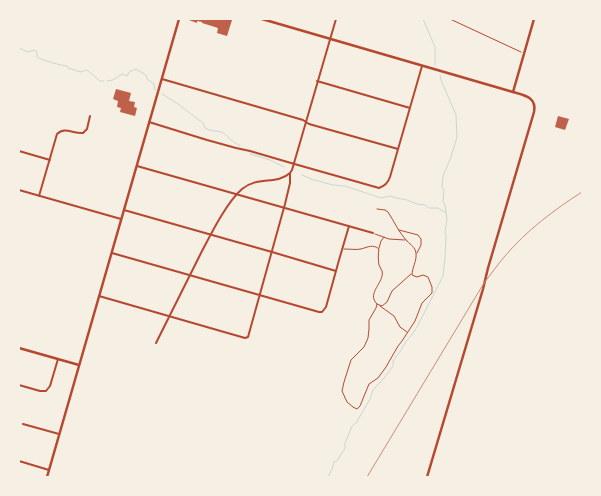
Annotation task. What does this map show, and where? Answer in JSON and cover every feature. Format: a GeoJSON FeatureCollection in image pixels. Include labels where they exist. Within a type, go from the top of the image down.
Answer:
{"type":"FeatureCollection","features":[{"type":"Feature","properties":{"kind":"main road"},"geometry":{"type":"LineString","coordinates":[[47,477],[179,19]]}},
{"type":"Feature","properties":{"kind":"main road"},"geometry":{"type":"LineString","coordinates":[[262,19],[513,92],[528,97],[534,104],[534,109],[428,477]]}},
{"type":"Feature","properties":{"kind":"main road"},"geometry":{"type":"LineString","coordinates":[[513,92],[534,19]]}},
{"type":"Feature","properties":{"kind":"main road"},"geometry":{"type":"LineString","coordinates":[[19,348],[80,365]]}},
{"type":"Feature","properties":{"kind":"street"},"geometry":{"type":"LineString","coordinates":[[99,296],[247,338],[248,337],[284,208],[290,183],[290,173],[336,19]]}},
{"type":"Feature","properties":{"kind":"street"},"geometry":{"type":"LineString","coordinates":[[149,122],[207,140],[258,153],[376,188],[381,188],[385,186],[390,177],[422,66]]}},
{"type":"Feature","properties":{"kind":"street"},"geometry":{"type":"LineString","coordinates":[[162,79],[302,120],[309,124],[398,149]]}},
{"type":"Feature","properties":{"kind":"street"},"geometry":{"type":"LineString","coordinates":[[318,81],[410,108]]}},
{"type":"Feature","properties":{"kind":"street"},"geometry":{"type":"LineString","coordinates":[[39,196],[57,134],[64,130],[78,134],[86,131],[90,116]]}},
{"type":"Feature","properties":{"kind":"street"},"geometry":{"type":"LineString","coordinates":[[19,151],[50,160]]}},
{"type":"Feature","properties":{"kind":"street"},"geometry":{"type":"LineString","coordinates":[[137,166],[373,233]]}},
{"type":"Feature","properties":{"kind":"street"},"geometry":{"type":"LineString","coordinates":[[156,343],[211,235],[222,215],[237,194],[250,183],[279,179],[290,173]]}},
{"type":"Feature","properties":{"kind":"street"},"geometry":{"type":"LineString","coordinates":[[19,190],[121,219]]}},
{"type":"Feature","properties":{"kind":"street"},"geometry":{"type":"LineString","coordinates":[[124,210],[336,271]]}},
{"type":"Feature","properties":{"kind":"street"},"geometry":{"type":"LineString","coordinates":[[112,253],[316,312],[322,312],[326,307],[349,226]]}},
{"type":"Feature","properties":{"kind":"street"},"geometry":{"type":"LineString","coordinates":[[19,385],[40,391],[46,391],[50,386],[58,359]]}},
{"type":"Feature","properties":{"kind":"street"},"geometry":{"type":"LineString","coordinates":[[23,424],[59,434]]}},
{"type":"Feature","properties":{"kind":"street"},"geometry":{"type":"LineString","coordinates":[[19,461],[49,470]]}},
{"type":"Feature","properties":{"kind":"path"},"geometry":{"type":"LineString","coordinates":[[450,19],[521,52]]}},
{"type":"Feature","properties":{"kind":"path"},"geometry":{"type":"LineString","coordinates":[[378,209],[388,212],[405,240],[413,246],[416,251],[412,274],[392,291],[387,302],[382,306],[379,306]]}},
{"type":"Feature","properties":{"kind":"path"},"geometry":{"type":"LineString","coordinates":[[399,230],[418,235],[421,239],[421,245],[416,254]]}},
{"type":"Feature","properties":{"kind":"path"},"geometry":{"type":"LineString","coordinates":[[373,233],[389,239],[405,240]]}},
{"type":"Feature","properties":{"kind":"path"},"geometry":{"type":"LineString","coordinates":[[384,237],[378,252],[382,278],[378,282],[373,296],[374,302],[394,316],[400,327],[408,332]]}},
{"type":"Feature","properties":{"kind":"path"},"geometry":{"type":"LineString","coordinates":[[342,249],[360,249],[376,246],[379,249]]}},
{"type":"Feature","properties":{"kind":"path"},"geometry":{"type":"LineString","coordinates":[[376,304],[376,308],[369,320],[368,338],[364,348],[351,360],[342,391],[347,402],[357,409],[360,406],[369,384],[378,378],[386,367],[416,319],[422,303],[432,293],[432,287],[428,277],[423,275],[417,277],[412,274]]}},
{"type":"Feature","properties":{"kind":"building"},"geometry":{"type":"Polygon","coordinates":[[[186,19],[232,20],[227,36],[217,33],[218,28],[202,22],[197,21],[197,23],[186,19]]]}},
{"type":"Feature","properties":{"kind":"building"},"geometry":{"type":"Polygon","coordinates":[[[116,89],[131,93],[129,101],[135,102],[134,107],[137,108],[135,116],[120,112],[121,108],[117,107],[118,101],[113,99],[116,89]]]}},
{"type":"Feature","properties":{"kind":"building"},"geometry":{"type":"Polygon","coordinates":[[[558,116],[569,119],[565,130],[555,127],[558,116]]]}},
{"type":"Feature","properties":{"kind":"waterway"},"geometry":{"type":"LineString","coordinates":[[423,19],[435,47],[435,65]]}},
{"type":"Feature","properties":{"kind":"waterway"},"geometry":{"type":"LineString","coordinates":[[19,48],[28,52],[35,50],[38,58],[67,66],[68,68],[81,72],[87,70],[100,81],[104,81]]}},
{"type":"Feature","properties":{"kind":"waterway"},"geometry":{"type":"LineString","coordinates":[[107,81],[113,80],[122,74],[127,76],[129,72],[136,69],[146,75],[147,79],[154,84],[155,90]]}},
{"type":"Feature","properties":{"kind":"waterway"},"geometry":{"type":"LineString","coordinates":[[328,477],[334,462],[337,461],[345,448],[345,443],[352,426],[356,423],[370,399],[373,390],[393,366],[393,361],[417,327],[443,276],[447,219],[445,205],[443,202],[443,176],[457,137],[456,115],[440,75]]}},
{"type":"Feature","properties":{"kind":"waterway"},"geometry":{"type":"LineString","coordinates":[[162,94],[203,123],[205,128],[225,134],[240,146]]}},
{"type":"Feature","properties":{"kind":"waterway"},"geometry":{"type":"LineString","coordinates":[[250,154],[270,160],[284,167]]}},
{"type":"Feature","properties":{"kind":"waterway"},"geometry":{"type":"LineString","coordinates":[[302,175],[333,185],[345,186],[381,198],[390,196],[425,205],[429,208],[438,208],[446,213]]}},
{"type":"Feature","properties":{"kind":"railway"},"geometry":{"type":"LineString","coordinates":[[367,477],[484,283],[502,259],[522,238],[551,213],[582,192]]}}]}
